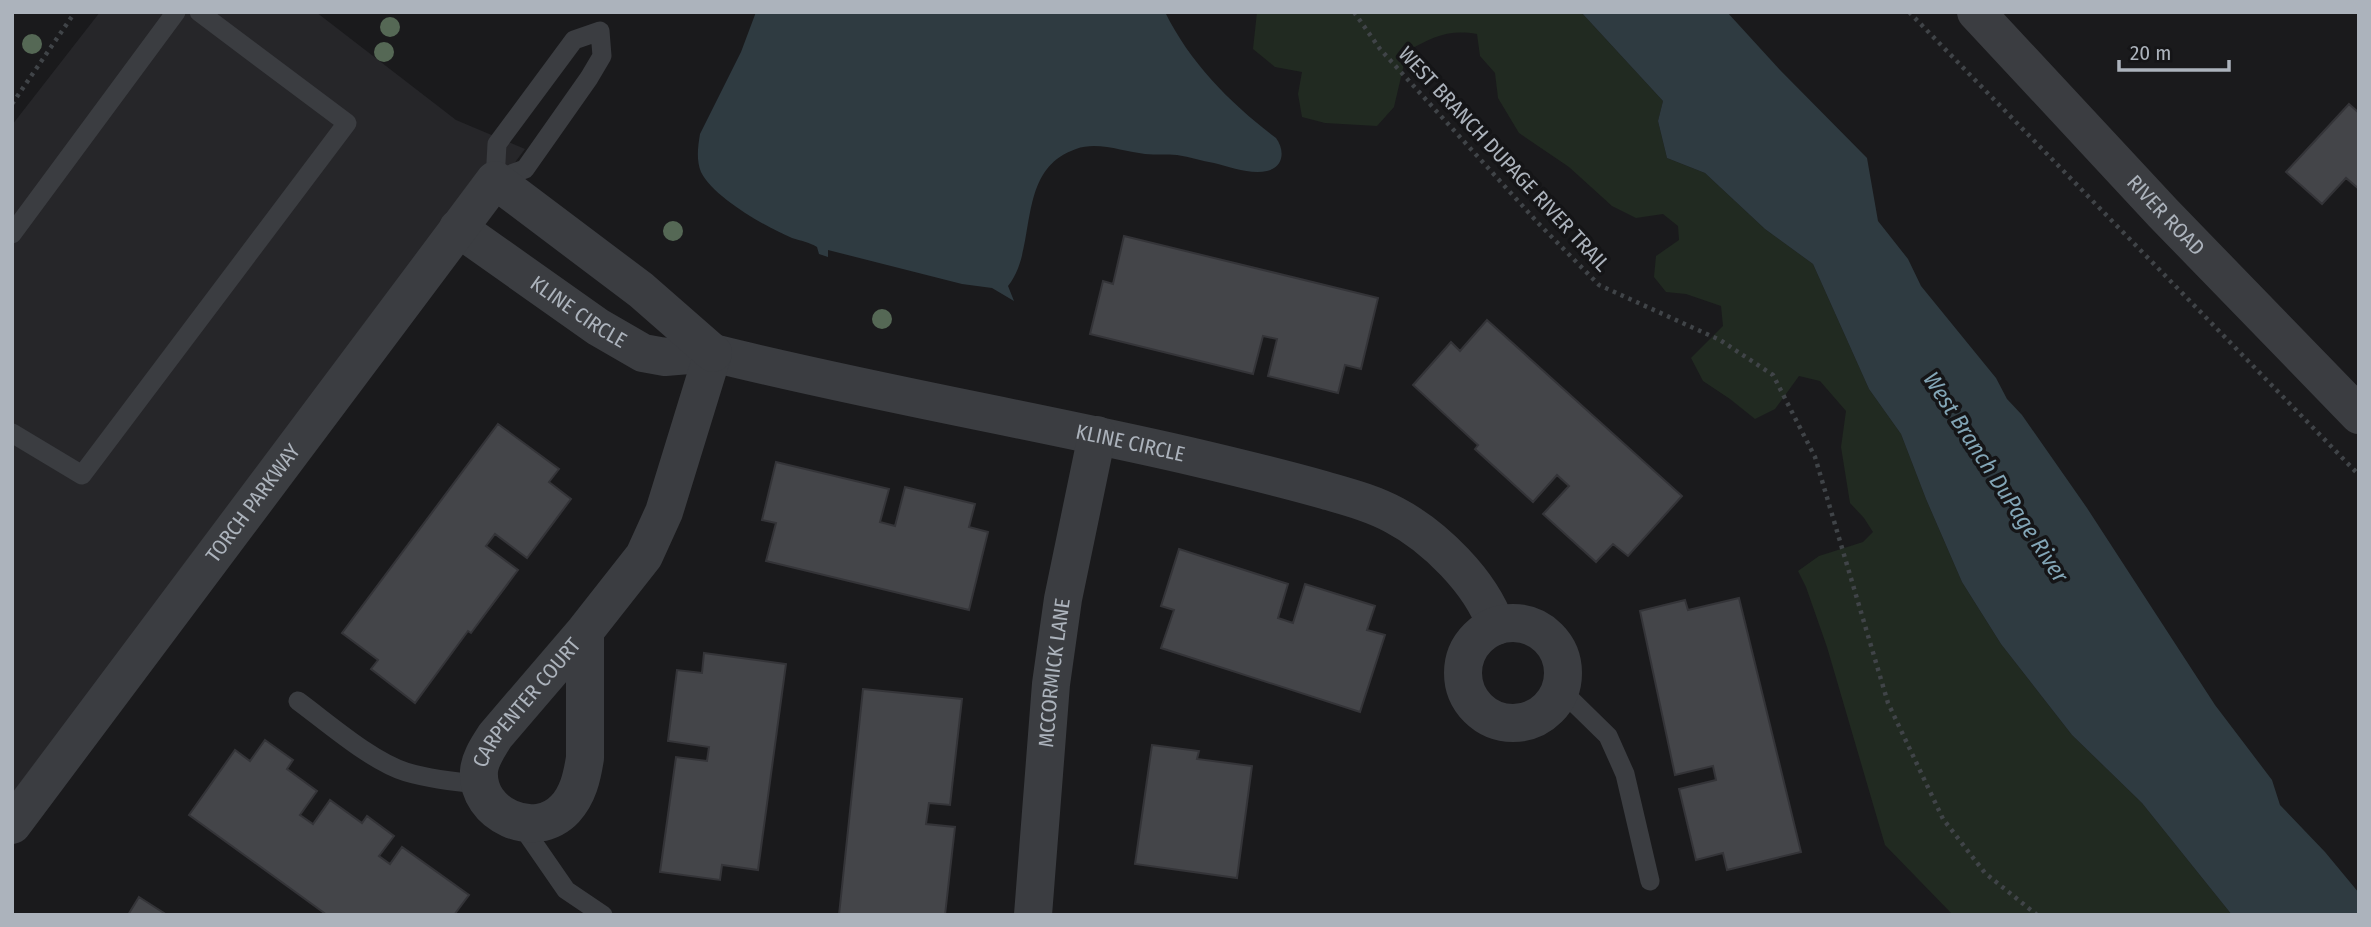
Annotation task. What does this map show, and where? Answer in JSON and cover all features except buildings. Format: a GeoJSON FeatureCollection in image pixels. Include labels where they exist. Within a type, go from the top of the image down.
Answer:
{"type":"FeatureCollection","features":[{"type":"Feature","properties":{"kind":"street","name":"RIVER ROAD"},"geometry":{"type":"LineString","coordinates":[[1976,12],[2163,213],[2359,415]]}},
{"type":"Feature","properties":{"kind":"street","name":"TORCH PARKWAY"},"geometry":{"type":"LineString","coordinates":[[12,825],[495,180]]}},
{"type":"Feature","properties":{"kind":"street","name":"KLINE CIRCLE"},"geometry":{"type":"LineString","coordinates":[[495,180],[640,290],[713,353]]}},
{"type":"Feature","properties":{"kind":"street","name":"KLINE CIRCLE"},"geometry":{"type":"LineString","coordinates":[[458,228],[598,327],[643,353],[665,357],[713,353],[1097,435],[1287,480],[1361,501],[1418,528],[1441,549],[1476,588],[1490,608],[1496,626]]}},
{"type":"Feature","properties":{"kind":"street","name":"CARPENTER COURT"},"geometry":{"type":"LineString","coordinates":[[585,631],[585,758],[582,778],[564,810],[553,818],[537,823],[519,822],[492,808],[484,798],[479,769],[495,736],[632,573],[652,539],[713,353]]}},
{"type":"Feature","properties":{"kind":"street","name":"MCCORMICK LANE"},"geometry":{"type":"LineString","coordinates":[[1033,915],[1051,684],[1063,599],[1097,435]]}},
{"type":"Feature","properties":{"kind":"street"},"geometry":{"type":"LineString","coordinates":[[1516,623],[1530,626],[1546,635],[1561,658],[1563,672],[1560,689],[1552,704],[1527,721],[1513,723],[1495,720],[1482,713],[1465,688],[1465,658],[1471,645],[1483,633],[1496,626],[1516,623]]}},
{"type":"Feature","properties":{"kind":"lane"},"geometry":{"type":"LineString","coordinates":[[12,234],[176,12]]}},
{"type":"Feature","properties":{"kind":"lane"},"geometry":{"type":"LineString","coordinates":[[12,433],[82,475],[347,123],[199,12]]}},
{"type":"Feature","properties":{"kind":"lane"},"geometry":{"type":"LineString","coordinates":[[600,31],[574,40],[497,144],[495,180],[525,169],[573,101],[602,56],[600,31],[606,12]]}},
{"type":"Feature","properties":{"kind":"lane"},"geometry":{"type":"LineString","coordinates":[[1560,689],[1608,736],[1625,774],[1650,881]]}},
{"type":"Feature","properties":{"kind":"lane"},"geometry":{"type":"LineString","coordinates":[[298,701],[366,751],[404,772],[480,784]]}},
{"type":"Feature","properties":{"kind":"lane"},"geometry":{"type":"LineString","coordinates":[[519,822],[566,890],[603,915]]}},
{"type":"Feature","properties":{"kind":"path"},"geometry":{"type":"LineString","coordinates":[[12,104],[75,12]]}},
{"type":"Feature","properties":{"kind":"path","name":"WEST BRANCH DUPAGE RIVER TRAIL"},"geometry":{"type":"LineString","coordinates":[[1354,12],[1380,49],[1539,224],[1599,285],[1720,340],[1773,375],[1815,457],[1888,703],[1943,819],[1985,873],[2038,915]]}},
{"type":"Feature","properties":{"kind":"path"},"geometry":{"type":"LineString","coordinates":[[1909,12],[2359,475]]}},
{"type":"Feature","properties":{"kind":"shaded area"},"geometry":{"type":"Polygon","coordinates":[[[100,12],[316,12],[456,120],[525,149],[12,836],[12,125],[100,12]]]}},
{"type":"Feature","properties":{"kind":"shaded area"},"geometry":{"type":"Polygon","coordinates":[[[1257,12],[1581,12],[1663,101],[1658,121],[1667,158],[1705,173],[1765,229],[1813,264],[1869,389],[1901,434],[1962,582],[2001,644],[2072,735],[2142,803],[2232,915],[1953,915],[1885,845],[1827,647],[1798,571],[1819,556],[1863,542],[1873,532],[1850,503],[1841,447],[1846,411],[1820,381],[1799,376],[1775,409],[1755,419],[1703,381],[1691,358],[1723,326],[1721,306],[1686,294],[1666,292],[1654,277],[1656,256],[1679,240],[1678,226],[1663,214],[1636,218],[1612,206],[1569,167],[1519,133],[1498,98],[1495,73],[1480,56],[1477,34],[1441,35],[1407,51],[1394,107],[1377,126],[1325,123],[1302,117],[1298,94],[1302,72],[1275,67],[1253,49],[1257,12]]]}},
{"type":"Feature","properties":{"kind":"water"},"geometry":{"type":"Polygon","coordinates":[[[756,12],[1165,12],[1175,31],[1213,81],[1243,111],[1276,138],[1282,153],[1280,162],[1273,169],[1254,172],[1177,155],[1145,154],[1093,146],[1076,149],[1057,159],[1044,174],[1035,192],[1023,252],[1008,286],[1014,301],[992,288],[962,284],[828,250],[828,257],[819,254],[814,245],[781,233],[742,211],[717,192],[699,167],[700,134],[741,52],[756,12]]]}},
{"type":"Feature","properties":{"kind":"water","name":"West Branch DuPage River"},"geometry":{"type":"Polygon","coordinates":[[[1581,12],[1727,12],[1867,158],[1878,221],[1908,259],[1921,286],[1996,378],[2007,399],[2022,415],[2087,508],[2215,705],[2272,780],[2280,805],[2359,893],[2359,915],[2232,915],[2142,803],[2072,735],[2001,644],[1962,582],[1901,434],[1869,389],[1813,264],[1765,229],[1705,173],[1667,158],[1658,121],[1663,101],[1581,12]]]}}]}
